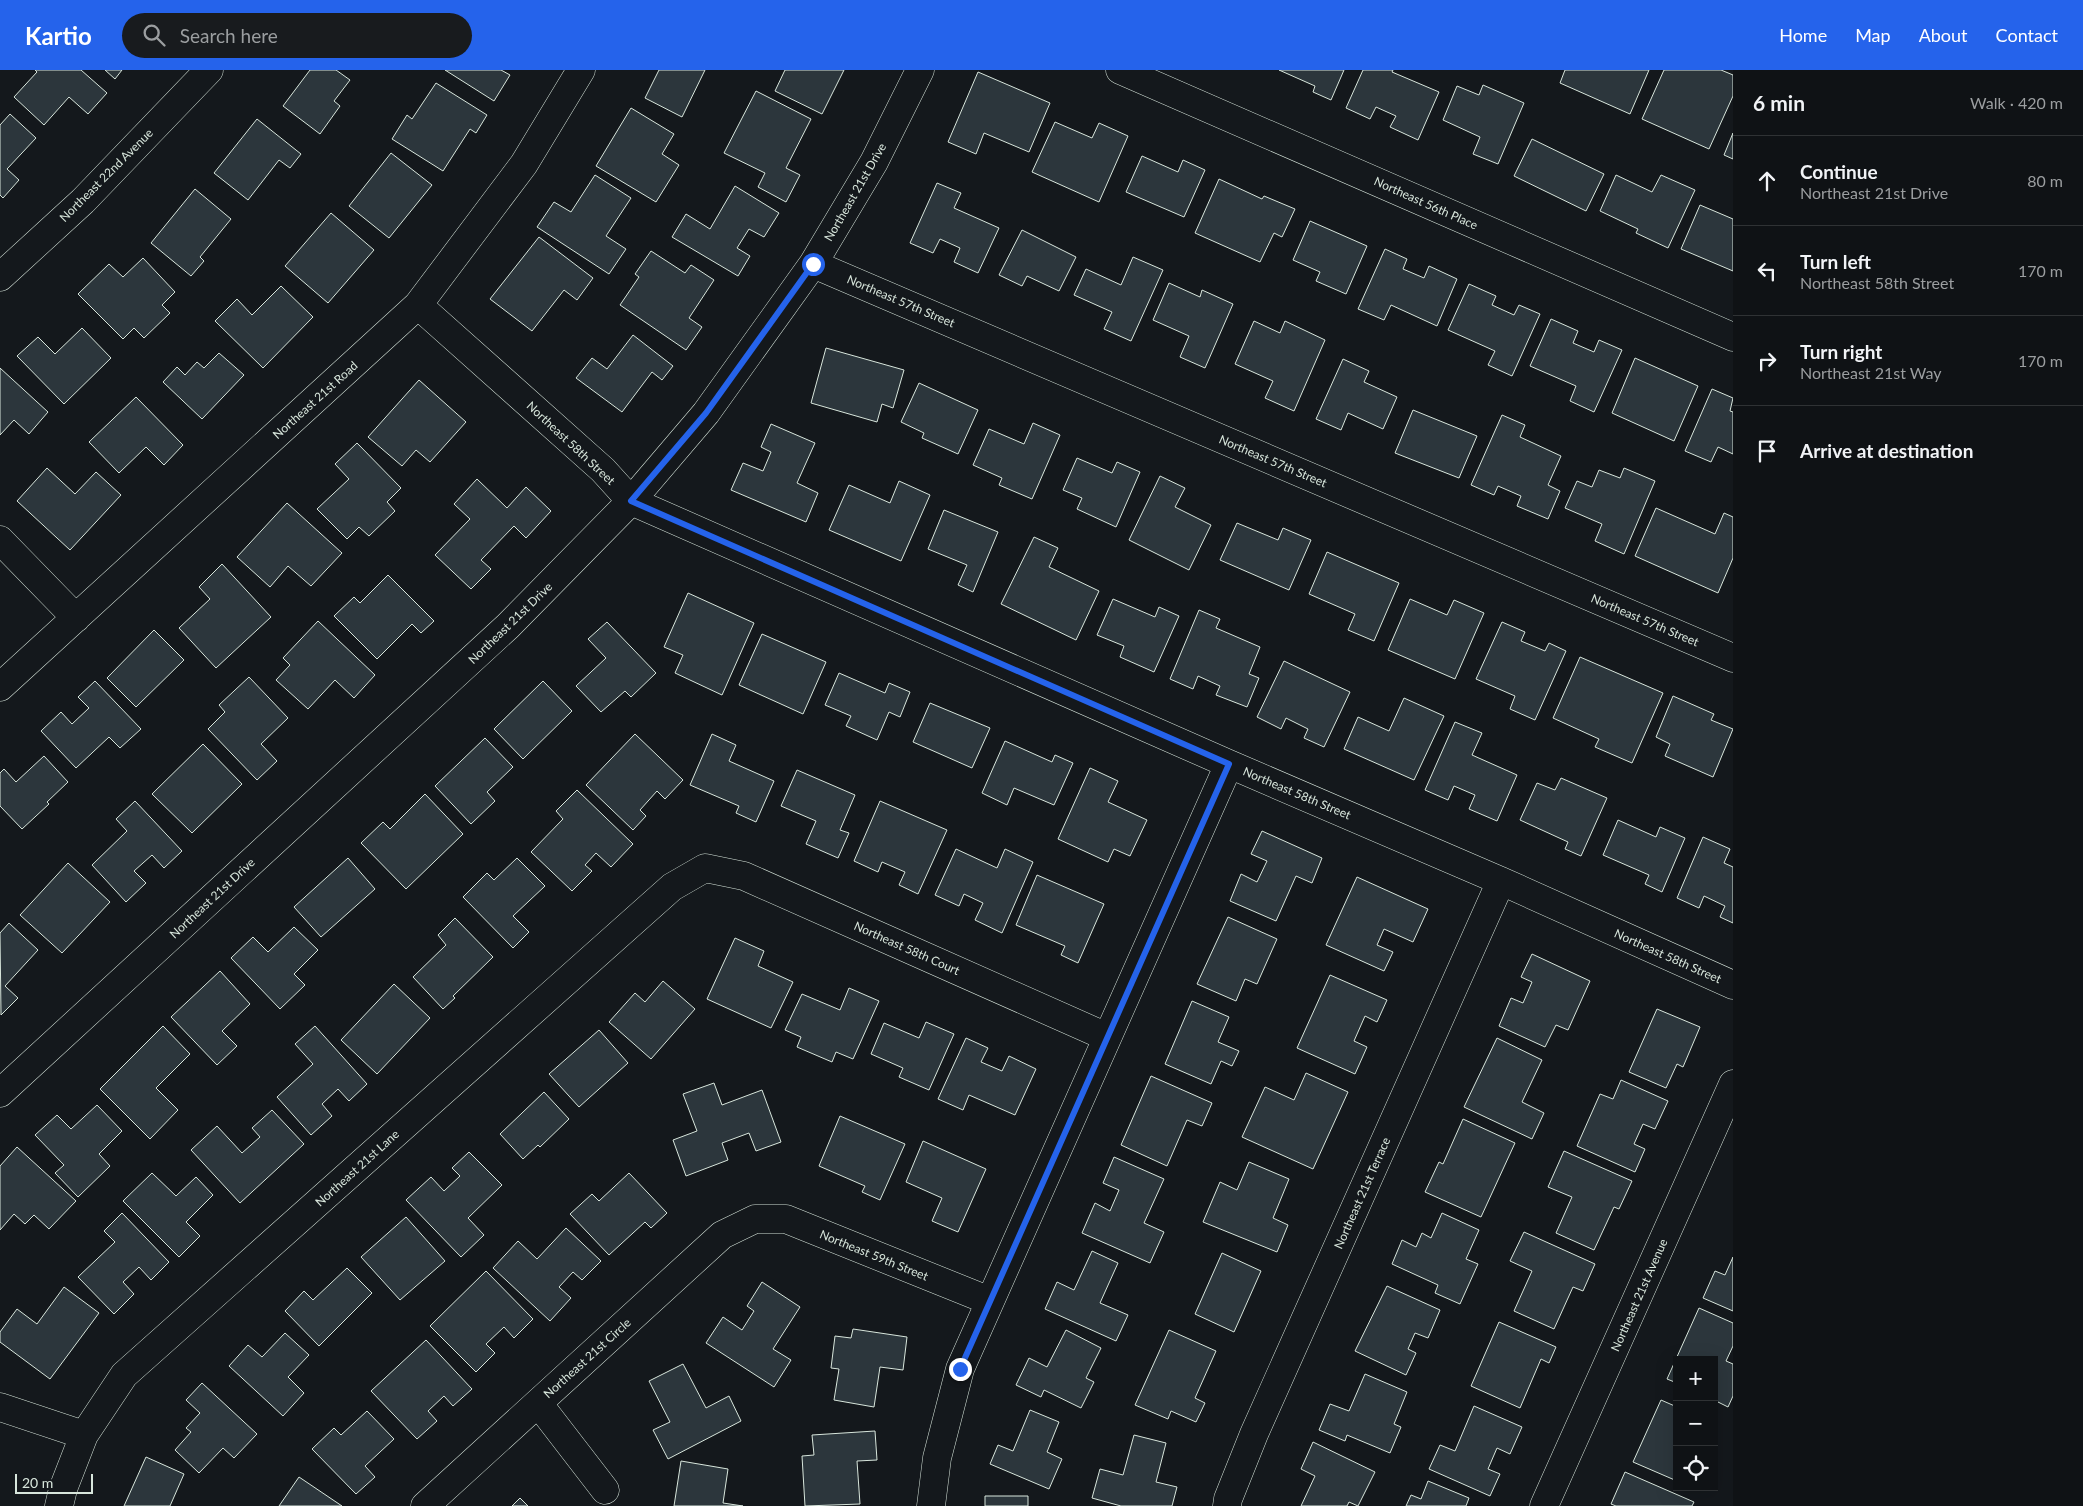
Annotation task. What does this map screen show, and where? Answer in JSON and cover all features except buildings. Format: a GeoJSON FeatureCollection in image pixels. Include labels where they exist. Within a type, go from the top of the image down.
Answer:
{"type":"FeatureCollection","features":[{"type":"Feature","properties":{"kind":"street","name":"Northeast 22nd Avenue"},"geometry":{"type":"LineString","coordinates":[[0,277],[83,201],[209,70]]}},
{"type":"Feature","properties":{"kind":"street","name":"Northeast 21st Road"},"geometry":{"type":"LineString","coordinates":[[0,687],[418,305],[524,164],[581,70]]}},
{"type":"Feature","properties":{"kind":"street","name":"Northeast 21st Drive"},"geometry":{"type":"LineString","coordinates":[[0,1093],[508,626],[631,501],[706,413],[813,264],[874,162],[920,70]]}},
{"type":"Feature","properties":{"kind":"street","name":"Northeast 56th Place"},"geometry":{"type":"LineString","coordinates":[[1120,70],[1733,337]]}},
{"type":"Feature","properties":{"kind":"street","name":"Northeast 57th Street"},"geometry":{"type":"LineString","coordinates":[[813,264],[1733,658]]}},
{"type":"Feature","properties":{"kind":"street","name":"Northeast 58th Street"},"geometry":{"type":"LineString","coordinates":[[418,305],[603,470],[631,501],[1229,764],[1501,881],[1733,985]]}},
{"type":"Feature","properties":{"kind":"street"},"geometry":{"type":"LineString","coordinates":[[0,540],[76,618]]}},
{"type":"Feature","properties":{"kind":"street"},"geometry":{"type":"LineString","coordinates":[[931,1506],[937,1458],[960,1369],[1229,764]]}},
{"type":"Feature","properties":{"kind":"street","name":"Northeast 58th Court"},"geometry":{"type":"LineString","coordinates":[[705,868],[744,876],[1107,1037]]}},
{"type":"Feature","properties":{"kind":"street","name":"Northeast 21st Lane"},"geometry":{"type":"LineString","coordinates":[[59,1506],[63,1489],[84,1435],[124,1375],[672,887],[705,868]]}},
{"type":"Feature","properties":{"kind":"street","name":"Northeast 21st Terrace"},"geometry":{"type":"LineString","coordinates":[[1227,1506],[1228,1499],[1254,1434],[1501,881]]}},
{"type":"Feature","properties":{"kind":"street","name":"Northeast 21st Avenue"},"geometry":{"type":"LineString","coordinates":[[1544,1506],[1733,1084]]}},
{"type":"Feature","properties":{"kind":"street","name":"Northeast 59th Street"},"geometry":{"type":"LineString","coordinates":[[755,1219],[786,1219],[990,1302]]}},
{"type":"Feature","properties":{"kind":"street","name":"Northeast 21st Circle"},"geometry":{"type":"LineString","coordinates":[[425,1506],[722,1234],[755,1219]]}},
{"type":"Feature","properties":{"kind":"street"},"geometry":{"type":"LineString","coordinates":[[538,1403],[605,1490]]}},
{"type":"Feature","properties":{"kind":"street"},"geometry":{"type":"LineString","coordinates":[[0,1407],[84,1435]]}},
{"type":"Feature","properties":{"kind":"route"},"geometry":{"type":"LineString","coordinates":[[813,264],[706,413],[631,501],[1229,764],[960,1369]]}}]}
